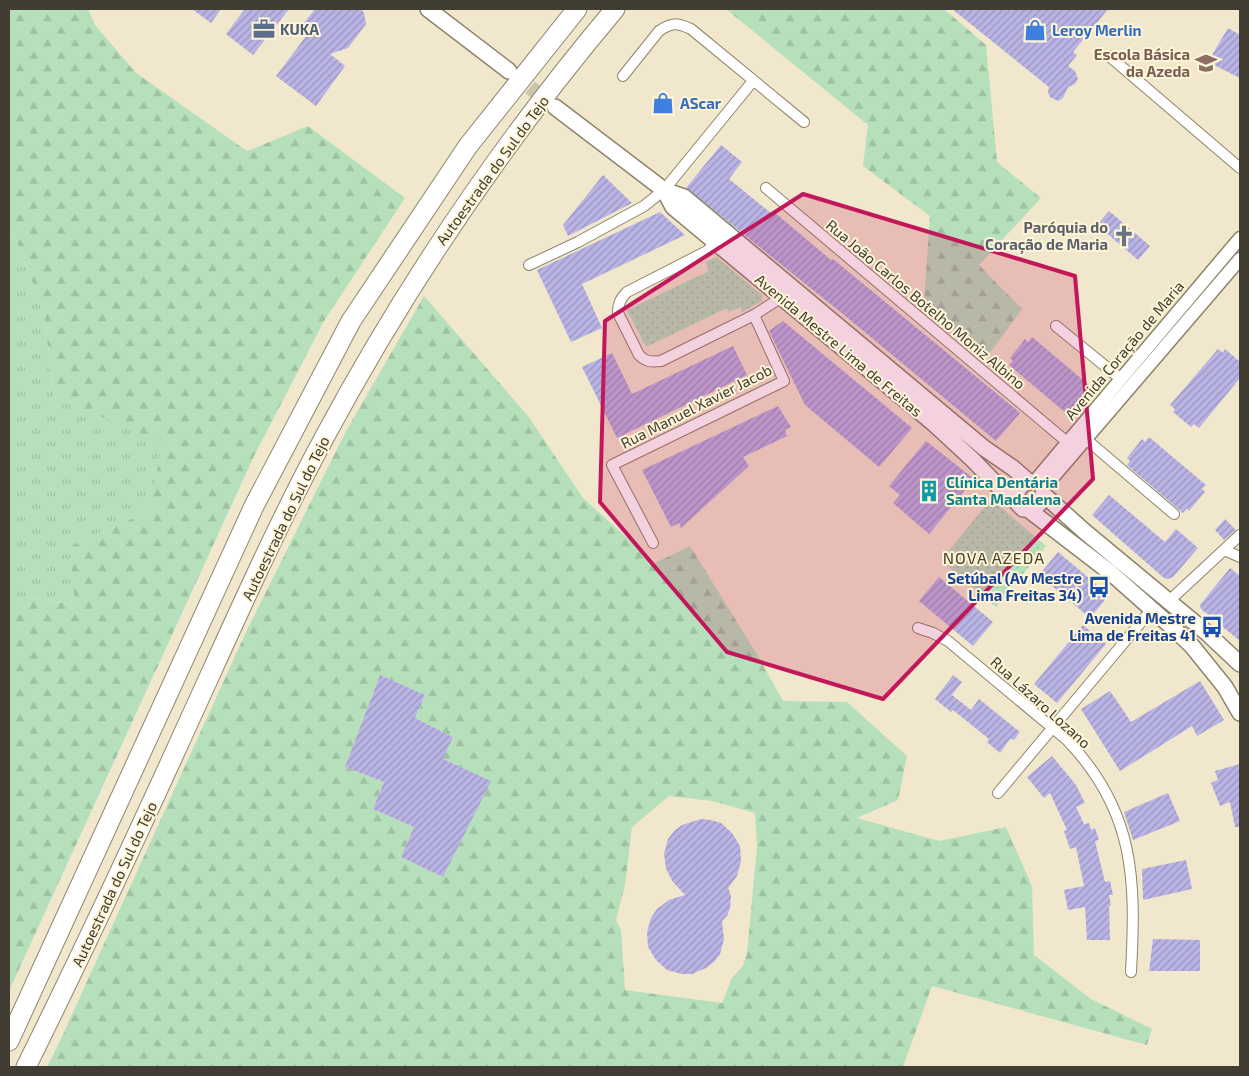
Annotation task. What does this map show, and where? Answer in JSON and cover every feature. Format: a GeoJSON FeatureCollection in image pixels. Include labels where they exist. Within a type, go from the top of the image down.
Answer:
{"type":"FeatureCollection","features":[{"type":"Feature","properties":{"kind":"highway","name":"Autoestrada do Sul do Tejo"},"geometry":{"type":"LineString","coordinates":[[9,1040],[254,506],[351,322],[468,146],[577,9]]}},
{"type":"Feature","properties":{"kind":"highway","name":"Autoestrada do Sul do Tejo"},"geometry":{"type":"LineString","coordinates":[[26,1067],[135,840],[282,520],[347,396],[405,296],[470,197],[530,114],[615,9]]}},
{"type":"Feature","properties":{"kind":"main road"},"geometry":{"type":"LineString","coordinates":[[428,9],[509,71]]}},
{"type":"Feature","properties":{"kind":"main road","name":"Avenida Mestre Lima de Freitas"},"geometry":{"type":"LineString","coordinates":[[555,107],[664,190],[684,197],[984,448],[1037,487],[1084,531],[1240,664]]}},
{"type":"Feature","properties":{"kind":"main road","name":"Avenida Mestre Lima de Freitas"},"geometry":{"type":"LineString","coordinates":[[664,190],[674,207],[933,423],[998,486],[1016,500]]}},
{"type":"Feature","properties":{"kind":"main road"},"geometry":{"type":"LineString","coordinates":[[1021,486],[1037,487],[1038,507],[1029,510],[1023,509],[1016,500],[1016,495],[1021,486]]}},
{"type":"Feature","properties":{"kind":"main road"},"geometry":{"type":"LineString","coordinates":[[1029,510],[1111,573],[1152,608],[1192,646],[1225,687],[1239,708]]}},
{"type":"Feature","properties":{"kind":"street"},"geometry":{"type":"LineString","coordinates":[[623,76],[659,31],[667,26],[678,24],[691,29],[804,122]]}},
{"type":"Feature","properties":{"kind":"street"},"geometry":{"type":"LineString","coordinates":[[1109,56],[1240,168]]}},
{"type":"Feature","properties":{"kind":"street"},"geometry":{"type":"LineString","coordinates":[[529,265],[578,242],[644,206],[664,190],[753,81]]}},
{"type":"Feature","properties":{"kind":"street","name":"Rua João Carlos Botelho Moniz Albino"},"geometry":{"type":"LineString","coordinates":[[766,188],[1067,442]]}},
{"type":"Feature","properties":{"kind":"street","name":"Avenida Coração de Maria"},"geometry":{"type":"LineString","coordinates":[[1037,487],[1067,442],[1240,238]]}},
{"type":"Feature","properties":{"kind":"street"},"geometry":{"type":"LineString","coordinates":[[716,242],[707,251],[627,292],[621,299],[618,313],[639,356],[651,362],[661,362],[754,315],[782,297]]}},
{"type":"Feature","properties":{"kind":"street","name":"Avenida Coração de Maria"},"geometry":{"type":"LineString","coordinates":[[1037,487],[1087,440],[1240,260]]}},
{"type":"Feature","properties":{"kind":"street","name":"Rua Manuel Xavier Jacob"},"geometry":{"type":"LineString","coordinates":[[653,543],[612,465],[784,381],[754,315]]}},
{"type":"Feature","properties":{"kind":"street"},"geometry":{"type":"LineString","coordinates":[[1056,326],[1121,379]]}},
{"type":"Feature","properties":{"kind":"street"},"geometry":{"type":"LineString","coordinates":[[1087,440],[1174,514]]}},
{"type":"Feature","properties":{"kind":"street"},"geometry":{"type":"LineString","coordinates":[[1168,601],[1240,535]]}},
{"type":"Feature","properties":{"kind":"street"},"geometry":{"type":"LineString","coordinates":[[1224,550],[1240,557]]}},
{"type":"Feature","properties":{"kind":"street"},"geometry":{"type":"LineString","coordinates":[[998,793],[1152,608]]}},
{"type":"Feature","properties":{"kind":"street","name":"Rua Lázaro Lozano"},"geometry":{"type":"LineString","coordinates":[[918,628],[948,641],[1053,728],[1079,753],[1108,796],[1122,829],[1129,856],[1133,890],[1131,972]]}},
{"type":"Feature","properties":{"kind":"highlighted area"},"geometry":{"type":"Polygon","coordinates":[[[803,194],[1075,276],[1093,479],[883,699],[727,652],[600,502],[605,321],[803,194]]]}},
{"type":"Feature","properties":{"kind":"green space"},"geometry":{"type":"Polygon","coordinates":[[[9,9],[88,9],[95,25],[136,73],[247,151],[308,126],[405,198],[324,321],[254,456],[9,991],[9,595],[75,605],[70,546],[150,511],[162,442],[54,397],[44,312],[9,222],[9,9]]]}},
{"type":"Feature","properties":{"kind":"green space"},"geometry":{"type":"Polygon","coordinates":[[[726,9],[944,9],[986,45],[997,162],[1041,198],[979,265],[1022,309],[986,358],[924,302],[930,216],[863,166],[868,125],[726,9]]]}},
{"type":"Feature","properties":{"kind":"green space"},"geometry":{"type":"Polygon","coordinates":[[[9,222],[44,312],[54,397],[163,441],[150,511],[70,546],[76,605],[9,595],[9,222]]]}},
{"type":"Feature","properties":{"kind":"green space"},"geometry":{"type":"Polygon","coordinates":[[[716,257],[762,295],[762,301],[742,312],[740,307],[729,312],[727,308],[646,347],[627,310],[709,271],[705,262],[716,257]]]}},
{"type":"Feature","properties":{"kind":"green space"},"geometry":{"type":"Polygon","coordinates":[[[424,296],[528,416],[583,498],[655,563],[690,546],[755,651],[783,701],[847,702],[907,756],[898,800],[857,818],[939,841],[1006,827],[1032,886],[1034,955],[1091,999],[1152,1029],[1147,1045],[932,986],[903,1067],[47,1067],[246,632],[345,433],[424,296]],[[380,675],[345,767],[384,782],[373,809],[414,827],[401,857],[443,877],[490,781],[443,759],[453,737],[415,718],[425,695],[380,675]],[[669,796],[632,827],[625,885],[616,920],[621,930],[625,990],[722,1003],[732,978],[743,966],[747,953],[757,847],[755,813],[712,801],[669,796]]]}},
{"type":"Feature","properties":{"kind":"green space"},"geometry":{"type":"Polygon","coordinates":[[[991,499],[1046,546],[996,607],[941,560],[991,499]]]}},
{"type":"Feature","properties":{"kind":"building"},"geometry":{"type":"Polygon","coordinates":[[[192,9],[221,9],[211,23],[192,9]]]}},
{"type":"Feature","properties":{"kind":"building"},"geometry":{"type":"Polygon","coordinates":[[[245,9],[289,9],[253,55],[226,34],[245,9]]]}},
{"type":"Feature","properties":{"kind":"building"},"geometry":{"type":"Polygon","coordinates":[[[315,9],[361,9],[364,13],[366,24],[348,48],[330,54],[345,66],[316,106],[276,76],[310,31],[303,24],[315,9]]]}},
{"type":"Feature","properties":{"kind":"building","name":"Leroy Merlin"},"geometry":{"type":"Polygon","coordinates":[[[952,9],[1108,9],[1073,52],[1077,55],[1068,66],[1075,71],[1078,79],[1075,84],[1068,87],[1063,98],[1058,101],[1050,97],[1049,87],[952,9]]]}},
{"type":"Feature","properties":{"kind":"building"},"geometry":{"type":"Polygon","coordinates":[[[1228,28],[1240,35],[1240,78],[1208,62],[1228,28]]]}},
{"type":"Feature","properties":{"kind":"building"},"geometry":{"type":"Polygon","coordinates":[[[721,145],[742,162],[729,179],[772,214],[774,212],[831,260],[833,259],[1020,413],[996,441],[843,314],[686,188],[721,145]]]}},
{"type":"Feature","properties":{"kind":"building"},"geometry":{"type":"Polygon","coordinates":[[[603,175],[632,203],[568,236],[563,225],[603,175]]]}},
{"type":"Feature","properties":{"kind":"building","name":"Paróquia do Coração de Maria"},"geometry":{"type":"Polygon","coordinates":[[[1109,211],[1150,246],[1138,260],[1097,225],[1109,211]]]}},
{"type":"Feature","properties":{"kind":"building"},"geometry":{"type":"Polygon","coordinates":[[[660,212],[685,235],[582,284],[602,328],[571,342],[537,270],[660,212]]]}},
{"type":"Feature","properties":{"kind":"building"},"geometry":{"type":"Polygon","coordinates":[[[783,321],[912,428],[879,467],[805,405],[769,331],[783,321]]]}},
{"type":"Feature","properties":{"kind":"building"},"geometry":{"type":"Polygon","coordinates":[[[1032,337],[1089,385],[1085,390],[1088,392],[1072,411],[1070,409],[1066,413],[1009,365],[1013,361],[1010,358],[1025,339],[1028,342],[1032,337]]]}},
{"type":"Feature","properties":{"kind":"building"},"geometry":{"type":"Polygon","coordinates":[[[733,346],[747,375],[617,438],[582,367],[612,353],[632,394],[733,346]]]}},
{"type":"Feature","properties":{"kind":"building"},"geometry":{"type":"Polygon","coordinates":[[[1218,349],[1223,353],[1225,349],[1240,362],[1240,378],[1199,428],[1194,424],[1191,427],[1173,412],[1175,409],[1170,405],[1218,349]]]}},
{"type":"Feature","properties":{"kind":"building"},"geometry":{"type":"Polygon","coordinates":[[[778,406],[791,427],[785,430],[787,436],[743,457],[749,466],[681,528],[679,523],[671,527],[642,470],[778,406]]]}},
{"type":"Feature","properties":{"kind":"building"},"geometry":{"type":"Polygon","coordinates":[[[1149,437],[1206,485],[1202,489],[1205,492],[1189,511],[1187,508],[1183,513],[1127,465],[1130,461],[1127,458],[1142,439],[1145,442],[1149,437]]]}},
{"type":"Feature","properties":{"kind":"building","name":"Clínica Dentária Santa Madalena"},"geometry":{"type":"Polygon","coordinates":[[[926,441],[974,479],[929,534],[893,503],[900,495],[889,486],[926,441]]]}},
{"type":"Feature","properties":{"kind":"building"},"geometry":{"type":"Polygon","coordinates":[[[1109,495],[1165,542],[1176,529],[1198,548],[1173,577],[1164,578],[1092,515],[1109,495]]]}},
{"type":"Feature","properties":{"kind":"building"},"geometry":{"type":"Polygon","coordinates":[[[1225,519],[1236,530],[1224,540],[1215,530],[1225,519]]]}},
{"type":"Feature","properties":{"kind":"building"},"geometry":{"type":"Polygon","coordinates":[[[1058,552],[1109,595],[1090,618],[1039,575],[1058,552]]]}},
{"type":"Feature","properties":{"kind":"building"},"geometry":{"type":"Polygon","coordinates":[[[1230,568],[1240,576],[1240,641],[1201,609],[1200,605],[1230,568]]]}},
{"type":"Feature","properties":{"kind":"building"},"geometry":{"type":"Polygon","coordinates":[[[939,577],[993,622],[973,646],[919,601],[939,577]]]}},
{"type":"Feature","properties":{"kind":"building"},"geometry":{"type":"Polygon","coordinates":[[[1083,625],[1106,644],[1057,703],[1034,684],[1083,625]]]}},
{"type":"Feature","properties":{"kind":"building"},"geometry":{"type":"Polygon","coordinates":[[[380,675],[425,695],[415,718],[453,737],[443,759],[491,781],[443,877],[401,857],[414,827],[373,809],[384,782],[345,767],[380,675]]]}},
{"type":"Feature","properties":{"kind":"building"},"geometry":{"type":"Polygon","coordinates":[[[953,675],[962,682],[952,695],[971,710],[979,699],[1020,732],[1014,740],[1010,739],[1000,753],[987,742],[989,739],[953,710],[951,712],[935,699],[953,675]]]}},
{"type":"Feature","properties":{"kind":"building"},"geometry":{"type":"Polygon","coordinates":[[[1200,681],[1224,720],[1197,736],[1192,726],[1120,771],[1081,709],[1110,691],[1131,722],[1200,681]]]}},
{"type":"Feature","properties":{"kind":"building"},"geometry":{"type":"Polygon","coordinates":[[[1052,756],[1076,785],[1085,803],[1076,807],[1084,824],[1089,823],[1091,830],[1095,828],[1099,840],[1095,841],[1105,882],[1110,881],[1113,895],[1109,895],[1111,906],[1109,906],[1110,940],[1087,940],[1085,907],[1068,910],[1064,890],[1084,886],[1076,847],[1070,849],[1064,831],[1067,830],[1050,793],[1044,798],[1027,777],[1052,756]]]}},
{"type":"Feature","properties":{"kind":"building"},"geometry":{"type":"Polygon","coordinates":[[[1240,764],[1240,827],[1235,827],[1230,802],[1220,806],[1211,783],[1218,780],[1215,771],[1240,764]]]}},
{"type":"Feature","properties":{"kind":"building"},"geometry":{"type":"Polygon","coordinates":[[[1168,793],[1180,821],[1133,840],[1124,812],[1168,793]]]}},
{"type":"Feature","properties":{"kind":"building"},"geometry":{"type":"Polygon","coordinates":[[[701,819],[721,823],[732,833],[740,846],[741,861],[737,876],[728,888],[731,896],[730,908],[727,916],[722,921],[724,939],[720,954],[706,968],[692,974],[682,974],[667,970],[656,960],[648,947],[647,932],[651,918],[657,909],[669,900],[685,895],[673,882],[666,869],[664,854],[668,839],[682,825],[701,819]]]}},
{"type":"Feature","properties":{"kind":"building"},"geometry":{"type":"Polygon","coordinates":[[[1186,860],[1192,889],[1143,900],[1142,869],[1186,860]]]}},
{"type":"Feature","properties":{"kind":"building"},"geometry":{"type":"Polygon","coordinates":[[[1153,939],[1200,940],[1200,971],[1149,971],[1153,939]]]}},
{"type":"Feature","properties":{"kind":"tunnel"},"geometry":{"type":"LineString","coordinates":[[512,73],[551,104]]}},
{"type":"Feature","properties":{"kind":"place","name":"KUKA"},"geometry":{"type":"Point","coordinates":[264,29]}},
{"type":"Feature","properties":{"kind":"place","name":"Leroy Merlin"},"geometry":{"type":"Point","coordinates":[1035,30]}},
{"type":"Feature","properties":{"kind":"place","name":"Escola Básica da Azeda"},"geometry":{"type":"Point","coordinates":[1206,63]}},
{"type":"Feature","properties":{"kind":"place","name":"AScar"},"geometry":{"type":"Point","coordinates":[663,103]}},
{"type":"Feature","properties":{"kind":"place","name":"Paróquia do Coração de Maria"},"geometry":{"type":"Point","coordinates":[1124,236]}},
{"type":"Feature","properties":{"kind":"place","name":"Clínica Dentária Santa Madalena"},"geometry":{"type":"Point","coordinates":[929,491]}},
{"type":"Feature","properties":{"kind":"place","name":"Setúbal (Av Mestre Lima Freitas 34)"},"geometry":{"type":"Point","coordinates":[1099,587]}},
{"type":"Feature","properties":{"kind":"place","name":"Avenida Mestre Lima de Freitas 41"},"geometry":{"type":"Point","coordinates":[1212,627]}},
{"type":"Feature","properties":{"kind":"district","name":"NOVA AZEDA"},"geometry":{"type":"Point","coordinates":[994,557]}}]}
